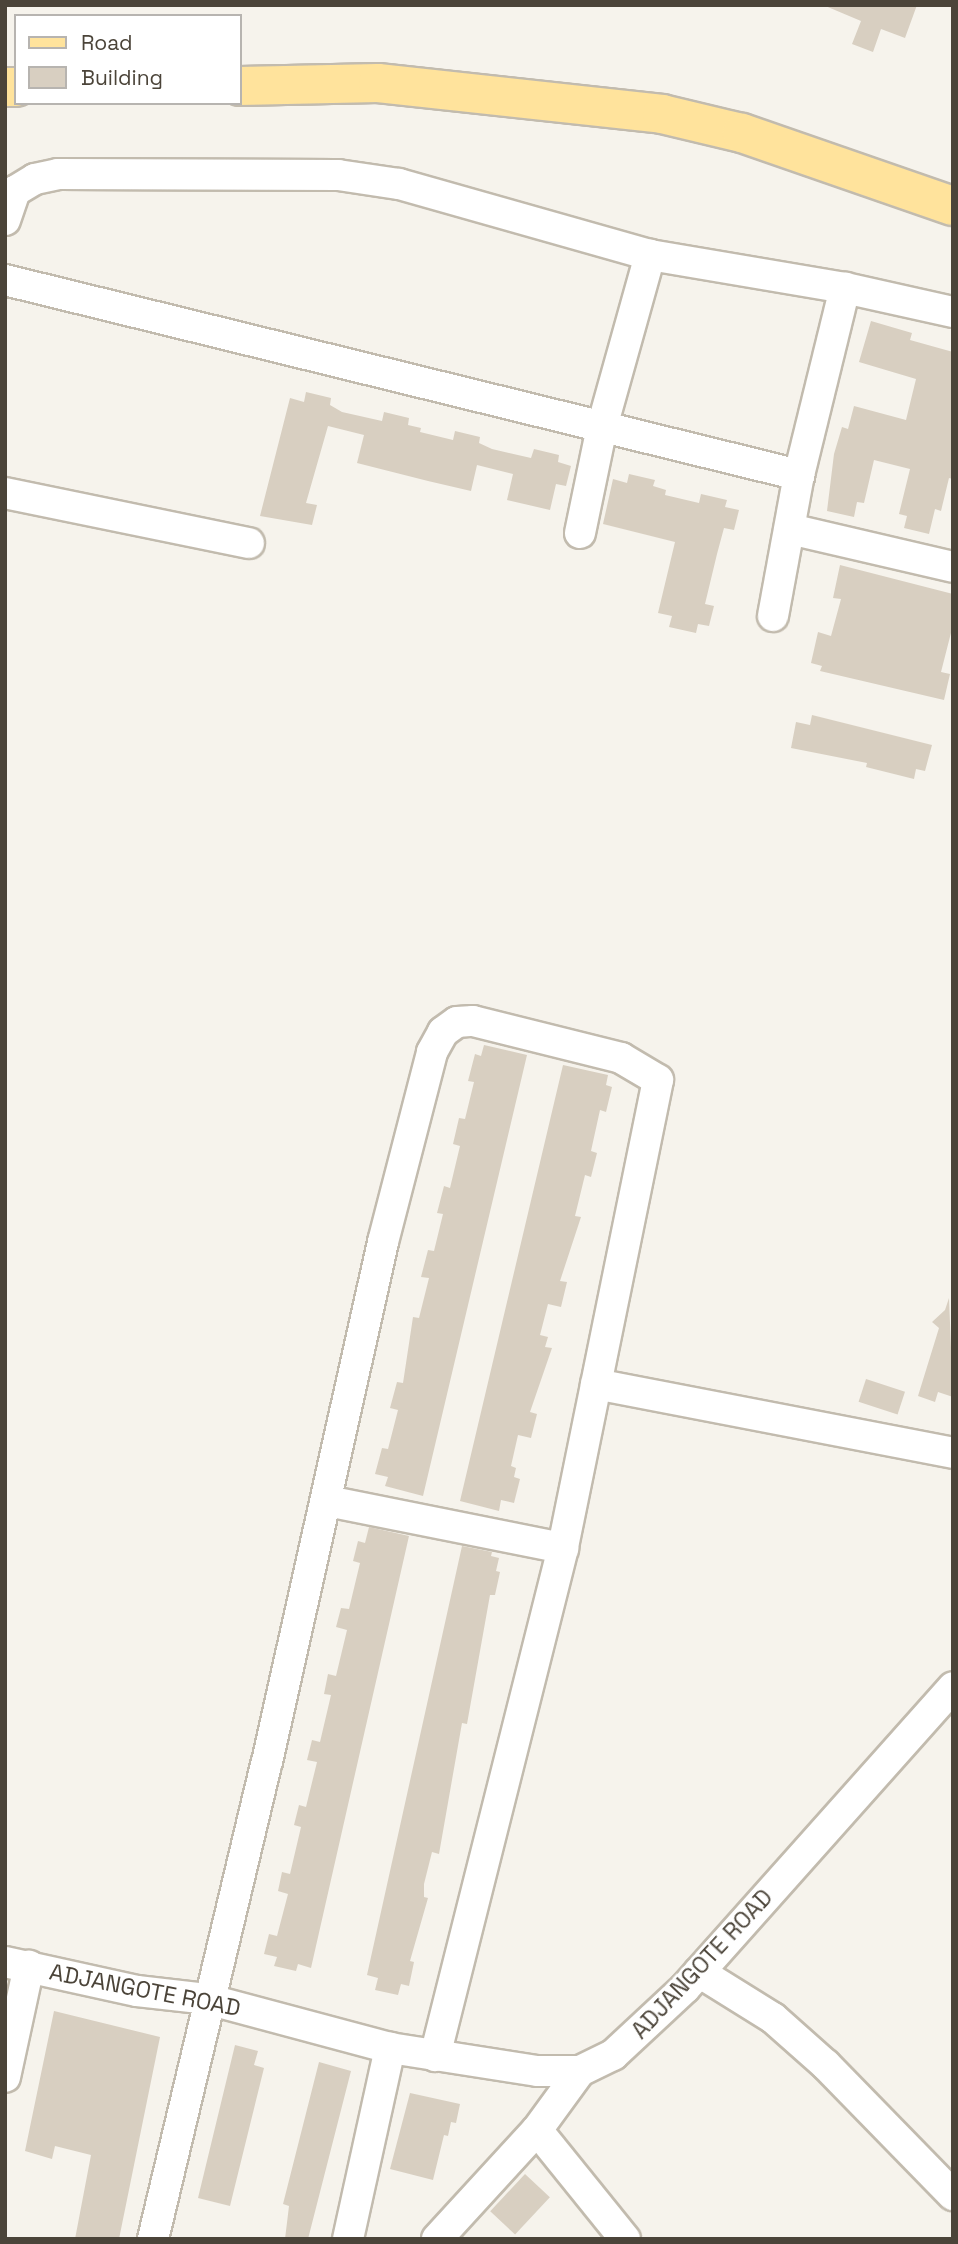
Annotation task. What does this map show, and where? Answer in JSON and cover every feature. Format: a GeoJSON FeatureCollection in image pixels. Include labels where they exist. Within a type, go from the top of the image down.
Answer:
{"type":"FeatureCollection","features":[{"type":"Feature","properties":{"kind":"main road"},"geometry":{"type":"LineString","coordinates":[[242,86],[378,83],[662,114],[742,132],[953,206]]}},
{"type":"Feature","properties":{"kind":"street"},"geometry":{"type":"LineString","coordinates":[[5,220],[15,191],[35,179],[58,174],[338,175],[399,184],[650,255],[845,288],[953,312]]}},
{"type":"Feature","properties":{"kind":"street"},"geometry":{"type":"LineString","coordinates":[[580,533],[602,427],[650,255]]}},
{"type":"Feature","properties":{"kind":"street"},"geometry":{"type":"LineString","coordinates":[[5,280],[799,475]]}},
{"type":"Feature","properties":{"kind":"street"},"geometry":{"type":"LineString","coordinates":[[773,616],[799,475],[845,288]]}},
{"type":"Feature","properties":{"kind":"street"},"geometry":{"type":"LineString","coordinates":[[5,493],[249,543]]}},
{"type":"Feature","properties":{"kind":"street"},"geometry":{"type":"LineString","coordinates":[[790,529],[953,567]]}},
{"type":"Feature","properties":{"kind":"street"},"geometry":{"type":"LineString","coordinates":[[153,2239],[207,1999],[327,1501],[383,1242],[432,1052],[443,1032],[457,1022],[472,1021],[621,1058],[658,1080],[564,1548],[435,2056]]}},
{"type":"Feature","properties":{"kind":"street"},"geometry":{"type":"LineString","coordinates":[[596,1384],[953,1453]]}},
{"type":"Feature","properties":{"kind":"street"},"geometry":{"type":"LineString","coordinates":[[327,1501],[564,1548]]}},
{"type":"Feature","properties":{"kind":"street","name":"ADJANGOTE ROAD"},"geometry":{"type":"LineString","coordinates":[[17,1964],[137,1991],[207,1999],[390,2048],[537,2071],[580,2071],[613,2055],[699,1972],[953,1687]]}},
{"type":"Feature","properties":{"kind":"street"},"geometry":{"type":"LineString","coordinates":[[5,2077],[17,1964]]}},
{"type":"Feature","properties":{"kind":"street"},"geometry":{"type":"LineString","coordinates":[[699,1972],[773,2018],[817,2057],[953,2195]]}},
{"type":"Feature","properties":{"kind":"street"},"geometry":{"type":"LineString","coordinates":[[348,2239],[390,2048]]}},
{"type":"Feature","properties":{"kind":"street"},"geometry":{"type":"LineString","coordinates":[[437,2239],[537,2130],[580,2071]]}},
{"type":"Feature","properties":{"kind":"street"},"geometry":{"type":"LineString","coordinates":[[537,2130],[625,2239]]}},
{"type":"Feature","properties":{"kind":"building"},"geometry":{"type":"Polygon","coordinates":[[[823,5],[917,5],[905,38],[881,29],[873,52],[852,44],[861,21],[823,5]]]}},
{"type":"Feature","properties":{"kind":"building"},"geometry":{"type":"Polygon","coordinates":[[[871,321],[912,333],[910,340],[953,352],[953,479],[949,478],[941,511],[935,509],[929,534],[904,528],[907,516],[899,514],[910,469],[874,460],[864,503],[857,502],[854,517],[827,511],[834,454],[842,427],[848,429],[854,406],[906,420],[916,379],[859,362],[871,321]]]}},
{"type":"Feature","properties":{"kind":"building"},"geometry":{"type":"Polygon","coordinates":[[[306,392],[331,398],[330,405],[342,412],[382,421],[384,412],[409,418],[408,425],[421,428],[420,432],[453,440],[455,431],[480,437],[479,443],[492,449],[531,458],[534,449],[559,455],[558,462],[571,466],[566,486],[556,484],[550,510],[507,500],[513,474],[477,465],[471,491],[428,481],[357,463],[364,435],[328,426],[306,503],[317,505],[312,525],[260,516],[290,398],[304,402],[306,392]]]}},
{"type":"Feature","properties":{"kind":"building"},"geometry":{"type":"Polygon","coordinates":[[[629,474],[655,480],[653,486],[666,490],[665,495],[699,503],[701,494],[727,500],[725,507],[739,510],[734,530],[724,528],[717,554],[705,604],[714,606],[709,626],[698,624],[696,633],[669,627],[672,616],[658,613],[675,542],[603,524],[613,479],[627,483],[629,474]]]}},
{"type":"Feature","properties":{"kind":"building"},"geometry":{"type":"Polygon","coordinates":[[[840,565],[953,594],[953,625],[941,672],[950,674],[944,700],[820,671],[822,666],[811,663],[818,632],[831,636],[841,599],[833,598],[840,565]]]}},
{"type":"Feature","properties":{"kind":"building"},"geometry":{"type":"Polygon","coordinates":[[[812,715],[932,745],[925,771],[916,769],[914,779],[866,767],[867,763],[791,748],[796,722],[810,725],[812,715]]]}},
{"type":"Feature","properties":{"kind":"building"},"geometry":{"type":"Polygon","coordinates":[[[484,1045],[527,1055],[423,1496],[385,1486],[388,1477],[375,1474],[382,1448],[388,1449],[398,1410],[390,1408],[397,1382],[403,1383],[413,1317],[419,1318],[429,1278],[421,1277],[428,1250],[434,1251],[443,1214],[437,1213],[444,1186],[450,1188],[460,1146],[453,1144],[459,1118],[465,1119],[474,1082],[468,1081],[475,1054],[481,1056],[484,1045]]]}},
{"type":"Feature","properties":{"kind":"building"},"geometry":{"type":"Polygon","coordinates":[[[563,1065],[608,1075],[606,1085],[612,1087],[606,1112],[600,1110],[591,1151],[597,1153],[591,1177],[585,1175],[575,1216],[581,1217],[560,1281],[567,1282],[561,1307],[548,1304],[540,1335],[548,1337],[545,1347],[552,1348],[530,1412],[537,1414],[531,1438],[518,1435],[511,1466],[516,1468],[514,1477],[520,1479],[514,1503],[501,1500],[499,1511],[460,1501],[563,1065]]]}},
{"type":"Feature","properties":{"kind":"building"},"geometry":{"type":"Polygon","coordinates":[[[949,1298],[953,1397],[938,1392],[935,1402],[918,1396],[939,1328],[932,1322],[945,1310],[949,1298]]]}},
{"type":"Feature","properties":{"kind":"building"},"geometry":{"type":"Polygon","coordinates":[[[866,1379],[905,1392],[898,1414],[859,1402],[866,1379]]]}},
{"type":"Feature","properties":{"kind":"building"},"geometry":{"type":"Polygon","coordinates":[[[369,1527],[409,1536],[311,1968],[298,1964],[296,1971],[274,1966],[277,1957],[264,1954],[269,1934],[277,1936],[288,1894],[278,1891],[282,1872],[290,1874],[301,1827],[294,1825],[299,1805],[306,1807],[317,1762],[307,1760],[312,1740],[320,1742],[331,1695],[324,1694],[328,1674],[336,1676],[347,1630],[336,1627],[341,1608],[349,1609],[360,1563],[353,1561],[358,1541],[365,1543],[369,1527]]]}},
{"type":"Feature","properties":{"kind":"building"},"geometry":{"type":"Polygon","coordinates":[[[462,1546],[492,1552],[491,1556],[499,1558],[496,1571],[500,1572],[495,1595],[490,1595],[467,1724],[462,1723],[439,1854],[432,1852],[424,1884],[424,1897],[428,1898],[410,1961],[414,1962],[409,1986],[401,1984],[398,1995],[375,1990],[378,1978],[367,1975],[462,1546]]]}},
{"type":"Feature","properties":{"kind":"building"},"geometry":{"type":"Polygon","coordinates":[[[54,2011],[160,2037],[119,2239],[75,2239],[91,2155],[55,2146],[52,2159],[25,2151],[54,2011]]]}},
{"type":"Feature","properties":{"kind":"building"},"geometry":{"type":"Polygon","coordinates":[[[235,2045],[258,2051],[254,2065],[264,2068],[230,2206],[198,2198],[235,2045]]]}},
{"type":"Feature","properties":{"kind":"building"},"geometry":{"type":"Polygon","coordinates":[[[319,2062],[351,2071],[308,2239],[285,2239],[289,2206],[283,2204],[319,2062]]]}},
{"type":"Feature","properties":{"kind":"building"},"geometry":{"type":"Polygon","coordinates":[[[410,2093],[460,2104],[456,2123],[451,2122],[448,2136],[444,2135],[433,2180],[390,2169],[410,2093]]]}},
{"type":"Feature","properties":{"kind":"building"},"geometry":{"type":"Polygon","coordinates":[[[525,2174],[550,2197],[515,2234],[490,2211],[525,2174]]]}}]}
